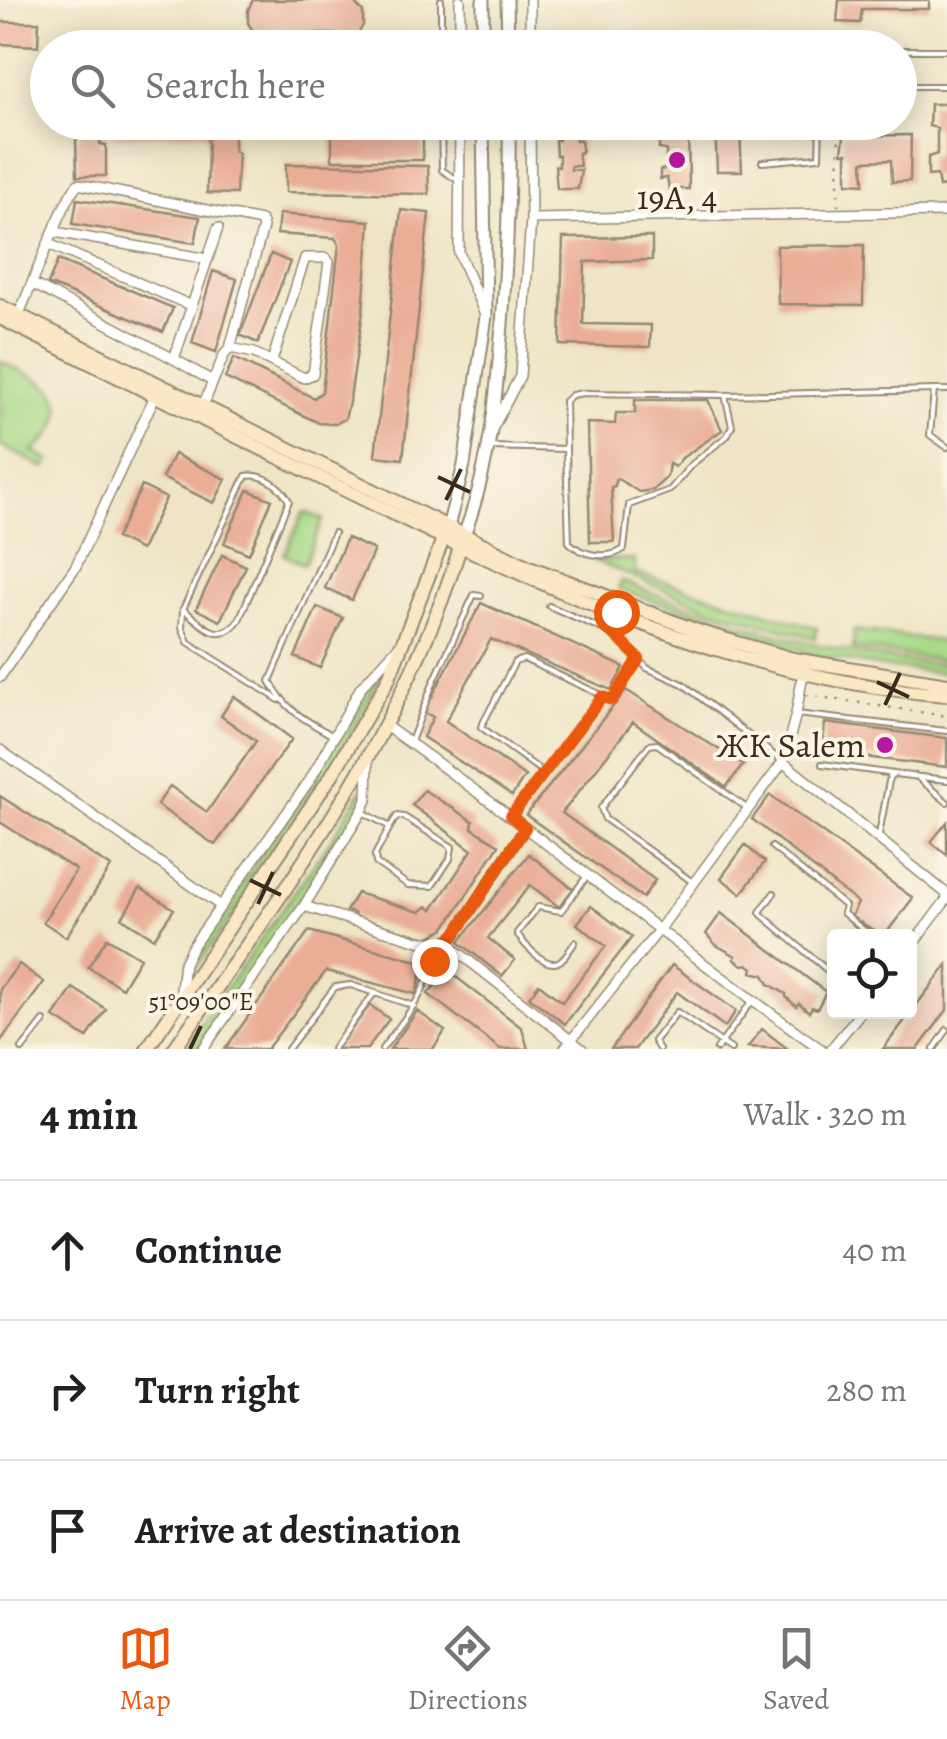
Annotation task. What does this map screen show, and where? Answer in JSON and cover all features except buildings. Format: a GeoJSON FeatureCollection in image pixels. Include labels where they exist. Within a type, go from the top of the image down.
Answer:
{"type":"FeatureCollection","features":[{"type":"Feature","properties":{"kind":"main road"},"geometry":{"type":"LineString","coordinates":[[0,306],[446,532],[522,576],[701,644],[947,695]]}},
{"type":"Feature","properties":{"kind":"main road"},"geometry":{"type":"LineString","coordinates":[[0,318],[154,396],[446,532]]}},
{"type":"Feature","properties":{"kind":"main road"},"geometry":{"type":"LineString","coordinates":[[147,1049],[332,775],[388,680],[446,532]]}},
{"type":"Feature","properties":{"kind":"main road"},"geometry":{"type":"LineString","coordinates":[[462,542],[804,668],[947,684]]}},
{"type":"Feature","properties":{"kind":"main road"},"geometry":{"type":"LineString","coordinates":[[174,1049],[274,906],[387,727],[427,638],[462,542]]}},
{"type":"Feature","properties":{"kind":"street"},"geometry":{"type":"LineString","coordinates":[[460,0],[460,30]]}},
{"type":"Feature","properties":{"kind":"street"},"geometry":{"type":"LineString","coordinates":[[483,0],[483,30]]}},
{"type":"Feature","properties":{"kind":"street"},"geometry":{"type":"LineString","coordinates":[[508,0],[508,30]]}},
{"type":"Feature","properties":{"kind":"street"},"geometry":{"type":"LineString","coordinates":[[530,0],[530,30]]}},
{"type":"Feature","properties":{"kind":"street"},"geometry":{"type":"LineString","coordinates":[[460,140],[459,253],[486,316]]}},
{"type":"Feature","properties":{"kind":"street"},"geometry":{"type":"LineString","coordinates":[[446,532],[464,465],[486,316],[484,140]]}},
{"type":"Feature","properties":{"kind":"street"},"geometry":{"type":"LineString","coordinates":[[462,542],[480,492],[494,426],[510,210],[509,140]]}},
{"type":"Feature","properties":{"kind":"street"},"geometry":{"type":"LineString","coordinates":[[494,426],[520,376],[531,220],[530,140]]}},
{"type":"Feature","properties":{"kind":"street"},"geometry":{"type":"LineString","coordinates":[[18,316],[69,190],[84,184],[261,220],[263,227],[230,348],[202,408]]}},
{"type":"Feature","properties":{"kind":"street"},"geometry":{"type":"LineString","coordinates":[[531,220],[947,212]]}},
{"type":"Feature","properties":{"kind":"street"},"geometry":{"type":"LineString","coordinates":[[174,359],[218,228]]}},
{"type":"Feature","properties":{"kind":"street"},"geometry":{"type":"LineString","coordinates":[[55,232],[208,259]]}},
{"type":"Feature","properties":{"kind":"street"},"geometry":{"type":"LineString","coordinates":[[50,244],[192,306]]}},
{"type":"Feature","properties":{"kind":"street"},"geometry":{"type":"LineString","coordinates":[[230,348],[240,348],[304,378],[313,374],[330,262],[326,258],[305,258],[272,361]]}},
{"type":"Feature","properties":{"kind":"street"},"geometry":{"type":"LineString","coordinates":[[33,284],[212,382]]}},
{"type":"Feature","properties":{"kind":"street"},"geometry":{"type":"LineString","coordinates":[[0,677],[76,566],[154,396]]}},
{"type":"Feature","properties":{"kind":"street"},"geometry":{"type":"LineString","coordinates":[[179,1002],[184,963],[310,780],[361,687],[404,641]]}},
{"type":"Feature","properties":{"kind":"street"},"geometry":{"type":"LineString","coordinates":[[567,1045],[659,930],[783,762],[804,668]]}},
{"type":"Feature","properties":{"kind":"street"},"geometry":{"type":"LineString","coordinates":[[387,727],[822,1049]]}},
{"type":"Feature","properties":{"kind":"street"},"geometry":{"type":"LineString","coordinates":[[0,750],[221,906]]}},
{"type":"Feature","properties":{"kind":"street"},"geometry":{"type":"LineString","coordinates":[[203,1049],[304,906],[362,810],[367,800],[368,759]]}},
{"type":"Feature","properties":{"kind":"street"},"geometry":{"type":"LineString","coordinates":[[783,762],[947,897],[917,938]]}},
{"type":"Feature","properties":{"kind":"street"},"geometry":{"type":"LineString","coordinates":[[439,943],[454,936],[525,828]]}},
{"type":"Feature","properties":{"kind":"street"},"geometry":{"type":"LineString","coordinates":[[304,906],[439,943],[567,1045],[582,1049]]}},
{"type":"Feature","properties":{"kind":"street"},"geometry":{"type":"LineString","coordinates":[[830,1049],[854,1019]]}},
{"type":"Feature","properties":{"kind":"lane"},"geometry":{"type":"LineString","coordinates":[[441,0],[441,30]]}},
{"type":"Feature","properties":{"kind":"lane"},"geometry":{"type":"LineString","coordinates":[[917,50],[947,50]]}},
{"type":"Feature","properties":{"kind":"lane"},"geometry":{"type":"LineString","coordinates":[[917,86],[947,86]]}},
{"type":"Feature","properties":{"kind":"lane"},"geometry":{"type":"LineString","coordinates":[[441,140],[442,170],[459,182]]}},
{"type":"Feature","properties":{"kind":"lane"},"geometry":{"type":"LineString","coordinates":[[762,162],[820,157],[820,140]]}},
{"type":"Feature","properties":{"kind":"lane"},"geometry":{"type":"LineString","coordinates":[[934,390],[930,435],[947,447]]}},
{"type":"Feature","properties":{"kind":"lane"},"geometry":{"type":"LineString","coordinates":[[725,395],[732,426],[727,436],[691,464],[670,490],[660,497],[629,505],[624,549],[618,554],[587,554],[569,542],[566,401],[572,395],[947,390]]}},
{"type":"Feature","properties":{"kind":"lane"},"geometry":{"type":"LineString","coordinates":[[491,447],[566,449]]}},
{"type":"Feature","properties":{"kind":"lane"},"geometry":{"type":"LineString","coordinates":[[183,609],[209,631],[231,631],[290,502],[282,488],[254,475],[246,476],[183,609],[182,626],[188,642],[279,700],[294,714],[334,736]]}},
{"type":"Feature","properties":{"kind":"lane"},"geometry":{"type":"LineString","coordinates":[[279,700],[270,681],[334,534]]}},
{"type":"Feature","properties":{"kind":"lane"},"geometry":{"type":"LineString","coordinates":[[410,744],[434,680],[474,595],[482,596]]}},
{"type":"Feature","properties":{"kind":"lane"},"geometry":{"type":"LineString","coordinates":[[549,606],[614,634],[647,668],[683,684],[783,762]]}},
{"type":"Feature","properties":{"kind":"lane"},"geometry":{"type":"LineString","coordinates":[[614,634],[616,612]]}},
{"type":"Feature","properties":{"kind":"lane"},"geometry":{"type":"LineString","coordinates":[[544,773],[481,726],[515,662],[524,658],[612,700],[639,659]]}},
{"type":"Feature","properties":{"kind":"lane"},"geometry":{"type":"LineString","coordinates":[[511,816],[602,697]]}},
{"type":"Feature","properties":{"kind":"lane"},"geometry":{"type":"LineString","coordinates":[[796,714],[947,731]]}},
{"type":"Feature","properties":{"kind":"lane"},"geometry":{"type":"LineString","coordinates":[[694,883],[606,819],[601,808],[649,745],[657,744],[748,809]]}},
{"type":"Feature","properties":{"kind":"lane"},"geometry":{"type":"LineString","coordinates":[[822,764],[947,780]]}},
{"type":"Feature","properties":{"kind":"lane"},"geometry":{"type":"LineString","coordinates":[[878,838],[890,776],[894,774]]}},
{"type":"Feature","properties":{"kind":"lane"},"geometry":{"type":"LineString","coordinates":[[916,776],[947,802]]}},
{"type":"Feature","properties":{"kind":"lane"},"geometry":{"type":"LineString","coordinates":[[362,810],[390,827]]}},
{"type":"Feature","properties":{"kind":"lane"},"geometry":{"type":"LineString","coordinates":[[400,816],[452,848],[450,859],[432,886],[408,885],[376,864],[375,855],[390,827],[400,816]]}},
{"type":"Feature","properties":{"kind":"lane"},"geometry":{"type":"LineString","coordinates":[[772,848],[844,906],[843,914],[862,929]]}},
{"type":"Feature","properties":{"kind":"lane"},"geometry":{"type":"LineString","coordinates":[[575,942],[556,964],[548,963],[517,934],[538,907],[562,911],[587,876]]}},
{"type":"Feature","properties":{"kind":"lane"},"geometry":{"type":"LineString","coordinates":[[774,893],[762,908],[762,915],[827,970]]}},
{"type":"Feature","properties":{"kind":"lane"},"geometry":{"type":"LineString","coordinates":[[382,1049],[426,990],[439,943]]}},
{"type":"Feature","properties":{"kind":"lane"},"geometry":{"type":"LineString","coordinates":[[288,1049],[336,987],[351,985],[414,1006]]}},
{"type":"Feature","properties":{"kind":"lane"},"geometry":{"type":"LineString","coordinates":[[333,1049],[376,992]]}},
{"type":"Feature","properties":{"kind":"lane"},"geometry":{"type":"LineString","coordinates":[[717,1049],[752,1000]]}},
{"type":"Feature","properties":{"kind":"lane"},"geometry":{"type":"LineString","coordinates":[[659,1049],[654,1042],[677,1012],[731,1049]]}},
{"type":"Feature","properties":{"kind":"lane"},"geometry":{"type":"LineString","coordinates":[[22,1049],[44,1020]]}},
{"type":"Feature","properties":{"kind":"lane"},"geometry":{"type":"LineString","coordinates":[[936,1046],[947,1030]]}},
{"type":"Feature","properties":{"kind":"lane"},"geometry":{"type":"LineString","coordinates":[[936,1046],[947,1042]]}},
{"type":"Feature","properties":{"kind":"path"},"geometry":{"type":"LineString","coordinates":[[838,140],[838,212]]}},
{"type":"Feature","properties":{"kind":"path"},"geometry":{"type":"LineString","coordinates":[[800,694],[947,716]]}},
{"type":"Feature","properties":{"kind":"green space"},"geometry":{"type":"Polygon","coordinates":[[[0,361],[40,381],[57,397],[57,423],[33,451],[49,460],[45,468],[0,445],[0,361]]]}},
{"type":"Feature","properties":{"kind":"green space"},"geometry":{"type":"Polygon","coordinates":[[[304,512],[323,519],[304,564],[284,555],[304,512]]]}},
{"type":"Feature","properties":{"kind":"green space"},"geometry":{"type":"Polygon","coordinates":[[[591,559],[635,560],[635,573],[817,628],[815,638],[708,608],[591,559]]]}},
{"type":"Feature","properties":{"kind":"green space"},"geometry":{"type":"Polygon","coordinates":[[[621,581],[700,611],[781,635],[863,654],[947,665],[947,673],[816,655],[618,589],[621,581]]]}},
{"type":"Feature","properties":{"kind":"green space"},"geometry":{"type":"Polygon","coordinates":[[[854,630],[947,642],[947,661],[853,648],[854,630]]]}},
{"type":"Feature","properties":{"kind":"green space"},"geometry":{"type":"Polygon","coordinates":[[[385,668],[330,772],[185,984],[189,962],[319,772],[368,685],[385,668]]]}},
{"type":"Feature","properties":{"kind":"green space"},"geometry":{"type":"Polygon","coordinates":[[[363,788],[360,807],[326,862],[196,1049],[183,1049],[330,842],[363,788]]]}},
{"type":"Feature","properties":{"kind":"place","name":"19А, 4"},"geometry":{"type":"Point","coordinates":[677,160]}},
{"type":"Feature","properties":{"kind":"place","name":"ЖК Salem"},"geometry":{"type":"Point","coordinates":[885,745]}},
{"type":"Feature","properties":{"kind":"route"},"geometry":{"type":"LineString","coordinates":[[434,961],[434,943],[454,936],[525,828],[511,816],[602,697],[612,700],[639,659],[614,634],[616,612]]}}]}
